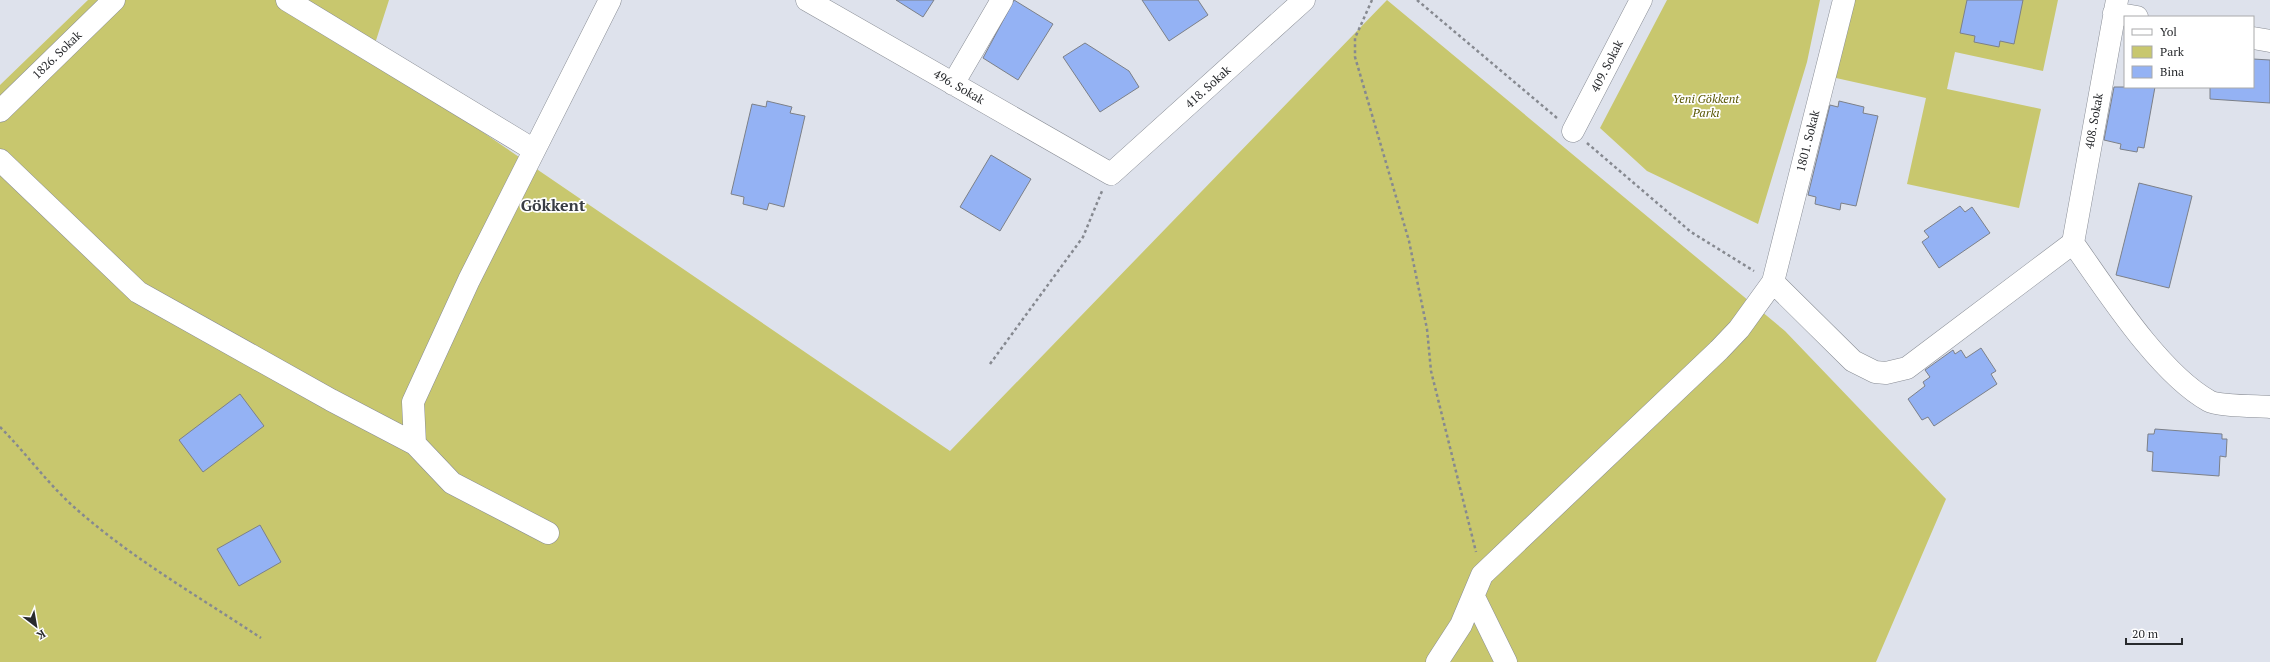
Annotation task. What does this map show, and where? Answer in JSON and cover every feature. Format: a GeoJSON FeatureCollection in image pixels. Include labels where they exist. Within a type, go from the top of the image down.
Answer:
{"type":"FeatureCollection","features":[{"type":"Feature","properties":{"kind":"street","name":"1826. Sokak"},"geometry":{"type":"LineString","coordinates":[[0,111],[114,0]]}},
{"type":"Feature","properties":{"kind":"street"},"geometry":{"type":"LineString","coordinates":[[287,0],[534,150]]}},
{"type":"Feature","properties":{"kind":"street"},"geometry":{"type":"LineString","coordinates":[[415,444],[413,402],[469,280],[610,0]]}},
{"type":"Feature","properties":{"kind":"street","name":"496. Sokak"},"geometry":{"type":"LineString","coordinates":[[807,0],[1111,174]]}},
{"type":"Feature","properties":{"kind":"street"},"geometry":{"type":"LineString","coordinates":[[953,84],[1002,0]]}},
{"type":"Feature","properties":{"kind":"street","name":"418. Sokak"},"geometry":{"type":"LineString","coordinates":[[1111,174],[1304,0]]}},
{"type":"Feature","properties":{"kind":"street","name":"409. Sokak"},"geometry":{"type":"LineString","coordinates":[[1573,131],[1641,0]]}},
{"type":"Feature","properties":{"kind":"street","name":"1801. Sokak"},"geometry":{"type":"LineString","coordinates":[[1772,282],[1844,0]]}},
{"type":"Feature","properties":{"kind":"street"},"geometry":{"type":"LineString","coordinates":[[2115,6],[2135,16]]}},
{"type":"Feature","properties":{"kind":"street","name":"408. Sokak"},"geometry":{"type":"LineString","coordinates":[[2073,243],[2115,6]]}},
{"type":"Feature","properties":{"kind":"street"},"geometry":{"type":"LineString","coordinates":[[2254,38],[2270,41]]}},
{"type":"Feature","properties":{"kind":"street"},"geometry":{"type":"LineString","coordinates":[[0,160],[138,292],[331,400],[415,444],[452,482],[548,533]]}},
{"type":"Feature","properties":{"kind":"street"},"geometry":{"type":"LineString","coordinates":[[1437,662],[1462,625],[1482,575],[1719,350],[1739,329],[1772,282],[1853,361],[1875,372],[1897,372],[1907,368],[2073,243],[2171,372],[2211,402],[2270,407]]}},
{"type":"Feature","properties":{"kind":"street"},"geometry":{"type":"LineString","coordinates":[[1474,596],[1506,662]]}},
{"type":"Feature","properties":{"kind":"path"},"geometry":{"type":"LineString","coordinates":[[1372,0],[1355,38],[1356,62],[1409,241],[1427,329],[1432,371],[1482,575]]}},
{"type":"Feature","properties":{"kind":"path"},"geometry":{"type":"LineString","coordinates":[[1417,0],[1691,232],[1772,282]]}},
{"type":"Feature","properties":{"kind":"path"},"geometry":{"type":"LineString","coordinates":[[990,364],[1083,237],[1111,174]]}},
{"type":"Feature","properties":{"kind":"path"},"geometry":{"type":"LineString","coordinates":[[0,427],[50,484],[97,527],[140,558],[261,638]]}},
{"type":"Feature","properties":{"kind":"green space"},"geometry":{"type":"Polygon","coordinates":[[[88,0],[389,0],[371,56],[950,451],[1387,0],[1785,331],[1946,499],[1876,662],[0,662],[0,85],[88,0]]]}},
{"type":"Feature","properties":{"kind":"green space","name":"Yeni Gökkent Parkı"},"geometry":{"type":"Polygon","coordinates":[[[1667,0],[1820,0],[1807,62],[1758,224],[1647,171],[1600,128],[1667,0]]]}},
{"type":"Feature","properties":{"kind":"green space"},"geometry":{"type":"Polygon","coordinates":[[[1834,0],[2058,0],[2043,71],[1955,52],[1947,89],[2041,109],[2019,208],[1907,184],[1926,98],[1818,74],[1834,0]]]}},
{"type":"Feature","properties":{"kind":"building"},"geometry":{"type":"Polygon","coordinates":[[[896,0],[934,0],[923,17],[896,0]]]}},
{"type":"Feature","properties":{"kind":"building"},"geometry":{"type":"Polygon","coordinates":[[[1014,0],[1053,24],[1018,80],[983,58],[1014,0]]]}},
{"type":"Feature","properties":{"kind":"building"},"geometry":{"type":"Polygon","coordinates":[[[1142,0],[1198,0],[1208,15],[1169,41],[1142,0]]]}},
{"type":"Feature","properties":{"kind":"building"},"geometry":{"type":"Polygon","coordinates":[[[1967,0],[2023,0],[2014,44],[2000,41],[1999,47],[1974,42],[1975,36],[1960,33],[1967,0]]]}},
{"type":"Feature","properties":{"kind":"building"},"geometry":{"type":"Polygon","coordinates":[[[1085,43],[1129,71],[1139,87],[1100,112],[1063,57],[1085,43]]]}},
{"type":"Feature","properties":{"kind":"building"},"geometry":{"type":"Polygon","coordinates":[[[2254,59],[2270,60],[2270,103],[2210,99],[2210,88],[2254,88],[2254,59]]]}},
{"type":"Feature","properties":{"kind":"building"},"geometry":{"type":"Polygon","coordinates":[[[2114,87],[2155,88],[2144,148],[2138,147],[2137,152],[2120,149],[2121,144],[2104,140],[2114,87]]]}},
{"type":"Feature","properties":{"kind":"building"},"geometry":{"type":"Polygon","coordinates":[[[767,101],[792,107],[790,113],[805,116],[784,207],[769,203],[767,210],[743,204],[744,197],[731,194],[752,104],[766,107],[767,101]]]}},
{"type":"Feature","properties":{"kind":"building"},"geometry":{"type":"Polygon","coordinates":[[[1839,101],[1864,107],[1863,113],[1878,116],[1856,206],[1841,203],[1840,210],[1815,204],[1816,197],[1808,195],[1830,105],[1838,107],[1839,101]]]}},
{"type":"Feature","properties":{"kind":"building"},"geometry":{"type":"Polygon","coordinates":[[[991,155],[1031,179],[1000,231],[960,207],[991,155]]]}},
{"type":"Feature","properties":{"kind":"building"},"geometry":{"type":"Polygon","coordinates":[[[2139,183],[2192,196],[2169,288],[2116,275],[2139,183]]]}},
{"type":"Feature","properties":{"kind":"building"},"geometry":{"type":"Polygon","coordinates":[[[1960,206],[1965,212],[1972,207],[1990,233],[1939,268],[1922,242],[1929,237],[1924,231],[1960,206]]]}},
{"type":"Feature","properties":{"kind":"building"},"geometry":{"type":"Polygon","coordinates":[[[1981,348],[1996,371],[1991,374],[1997,384],[1934,426],[1928,417],[1922,420],[1908,399],[1925,386],[1923,382],[1930,377],[1925,370],[1953,350],[1955,354],[1961,350],[1966,358],[1981,348]]]}},
{"type":"Feature","properties":{"kind":"building"},"geometry":{"type":"Polygon","coordinates":[[[240,394],[264,426],[203,472],[179,440],[240,394]]]}},
{"type":"Feature","properties":{"kind":"building"},"geometry":{"type":"Polygon","coordinates":[[[2155,429],[2222,434],[2222,439],[2227,439],[2226,457],[2220,456],[2219,476],[2152,471],[2153,452],[2147,451],[2148,434],[2154,434],[2155,429]]]}},
{"type":"Feature","properties":{"kind":"building"},"geometry":{"type":"Polygon","coordinates":[[[260,525],[281,562],[239,586],[217,549],[260,525]]]}},
{"type":"Feature","properties":{"kind":"district","name":"Gökkent"},"geometry":{"type":"Point","coordinates":[553,205]}}]}
